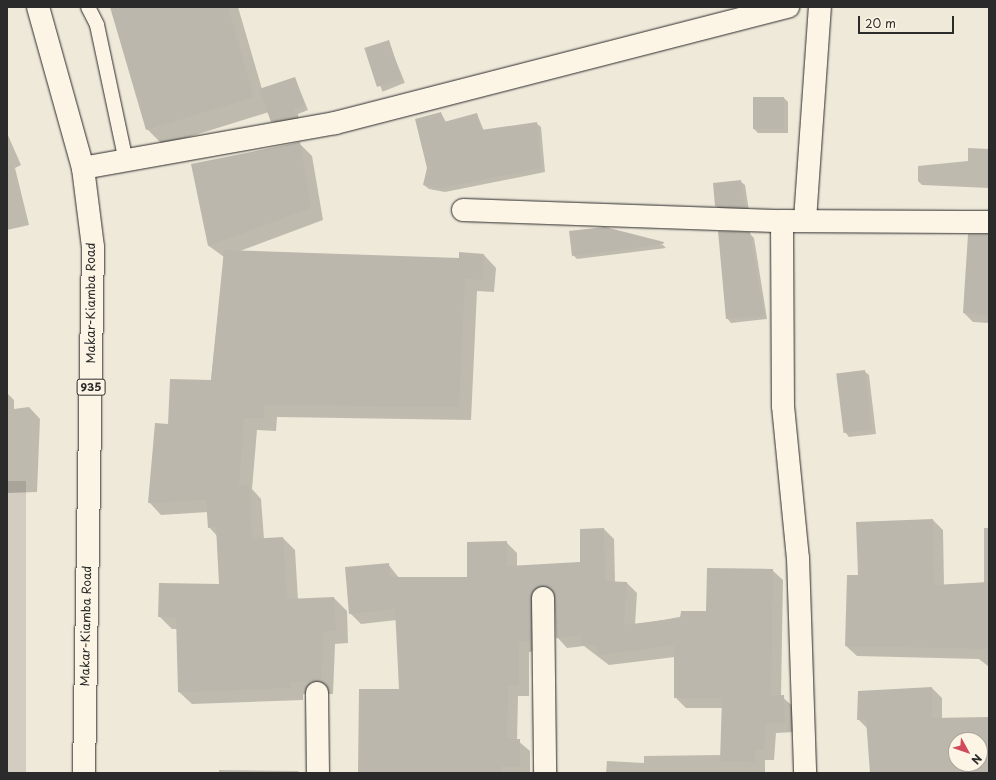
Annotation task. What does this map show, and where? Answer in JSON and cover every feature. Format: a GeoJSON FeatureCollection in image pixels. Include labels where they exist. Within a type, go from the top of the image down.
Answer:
{"type":"FeatureCollection","features":[{"type":"Feature","properties":{"kind":"street","name":"Makar-Kiamba Road"},"geometry":{"type":"LineString","coordinates":[[38,7],[83,168],[93,247],[84,773]]}},
{"type":"Feature","properties":{"kind":"street"},"geometry":{"type":"LineString","coordinates":[[83,168],[335,123],[788,7]]}},
{"type":"Feature","properties":{"kind":"street"},"geometry":{"type":"LineString","coordinates":[[805,220],[820,7]]}},
{"type":"Feature","properties":{"kind":"street"},"geometry":{"type":"LineString","coordinates":[[463,210],[782,220],[989,222]]}},
{"type":"Feature","properties":{"kind":"street"},"geometry":{"type":"LineString","coordinates":[[782,220],[783,406],[798,558],[805,773]]}},
{"type":"Feature","properties":{"kind":"street"},"geometry":{"type":"LineString","coordinates":[[543,598],[545,773]]}},
{"type":"Feature","properties":{"kind":"street"},"geometry":{"type":"LineString","coordinates":[[317,693],[318,773]]}},
{"type":"Feature","properties":{"kind":"lane"},"geometry":{"type":"LineString","coordinates":[[88,7],[96,25],[126,161]]}},
{"type":"Feature","properties":{"kind":"shaded area"},"geometry":{"type":"Polygon","coordinates":[[[7,481],[26,481],[26,773],[7,773],[7,481]]]}},
{"type":"Feature","properties":{"kind":"building"},"geometry":{"type":"Polygon","coordinates":[[[110,7],[228,7],[254,97],[146,130],[110,7]]]}},
{"type":"Feature","properties":{"kind":"building"},"geometry":{"type":"Polygon","coordinates":[[[389,40],[402,79],[377,87],[364,48],[389,40]]]}},
{"type":"Feature","properties":{"kind":"building"},"geometry":{"type":"Polygon","coordinates":[[[295,77],[305,106],[294,109],[295,117],[271,122],[259,89],[295,77]]]}},
{"type":"Feature","properties":{"kind":"building"},"geometry":{"type":"Polygon","coordinates":[[[753,97],[784,97],[784,129],[753,129],[753,97]]]}},
{"type":"Feature","properties":{"kind":"building"},"geometry":{"type":"Polygon","coordinates":[[[441,112],[444,122],[477,113],[481,130],[537,122],[541,168],[440,188],[423,185],[427,168],[415,119],[441,112]]]}},
{"type":"Feature","properties":{"kind":"building"},"geometry":{"type":"Polygon","coordinates":[[[300,142],[311,208],[208,246],[191,164],[300,142]]]}},
{"type":"Feature","properties":{"kind":"building"},"geometry":{"type":"Polygon","coordinates":[[[741,180],[745,207],[715,206],[713,183],[741,180]]]}},
{"type":"Feature","properties":{"kind":"building"},"geometry":{"type":"Polygon","coordinates":[[[605,227],[664,242],[663,244],[572,256],[569,231],[605,227]]]}},
{"type":"Feature","properties":{"kind":"building"},"geometry":{"type":"Polygon","coordinates":[[[718,231],[750,232],[764,316],[726,319],[718,231]]]}},
{"type":"Feature","properties":{"kind":"building"},"geometry":{"type":"Polygon","coordinates":[[[968,234],[989,234],[989,315],[963,313],[968,234]]]}},
{"type":"Feature","properties":{"kind":"building"},"geometry":{"type":"Polygon","coordinates":[[[224,250],[459,258],[459,252],[484,254],[482,280],[465,279],[459,407],[265,405],[264,418],[244,418],[239,486],[249,485],[252,539],[283,537],[287,599],[334,597],[336,631],[323,632],[321,682],[290,682],[291,688],[178,692],[176,617],[158,617],[159,583],[219,584],[216,527],[208,528],[206,500],[148,503],[155,423],[168,424],[170,379],[211,380],[224,250]]]}},
{"type":"Feature","properties":{"kind":"building"},"geometry":{"type":"Polygon","coordinates":[[[865,370],[872,430],[844,433],[836,374],[865,370]]]}},
{"type":"Feature","properties":{"kind":"building"},"geometry":{"type":"Polygon","coordinates":[[[933,519],[934,585],[989,582],[989,649],[845,646],[847,575],[858,575],[856,522],[933,519]]]}},
{"type":"Feature","properties":{"kind":"building"},"geometry":{"type":"Polygon","coordinates":[[[604,528],[605,581],[627,582],[624,625],[680,618],[681,611],[706,611],[707,568],[773,569],[771,696],[784,695],[785,722],[766,723],[764,750],[755,750],[755,762],[720,761],[722,698],[674,698],[674,645],[598,655],[597,645],[581,645],[581,635],[556,638],[555,597],[549,587],[542,586],[532,592],[531,640],[519,642],[519,685],[508,686],[507,739],[520,739],[520,767],[501,766],[502,773],[358,773],[359,689],[399,689],[395,609],[349,614],[345,567],[389,563],[390,577],[467,577],[467,542],[507,541],[507,566],[580,562],[580,529],[604,528]]]}},
{"type":"Feature","properties":{"kind":"building"},"geometry":{"type":"Polygon","coordinates":[[[932,687],[932,718],[989,717],[989,773],[870,773],[866,719],[857,720],[858,691],[932,687]]]}}]}
